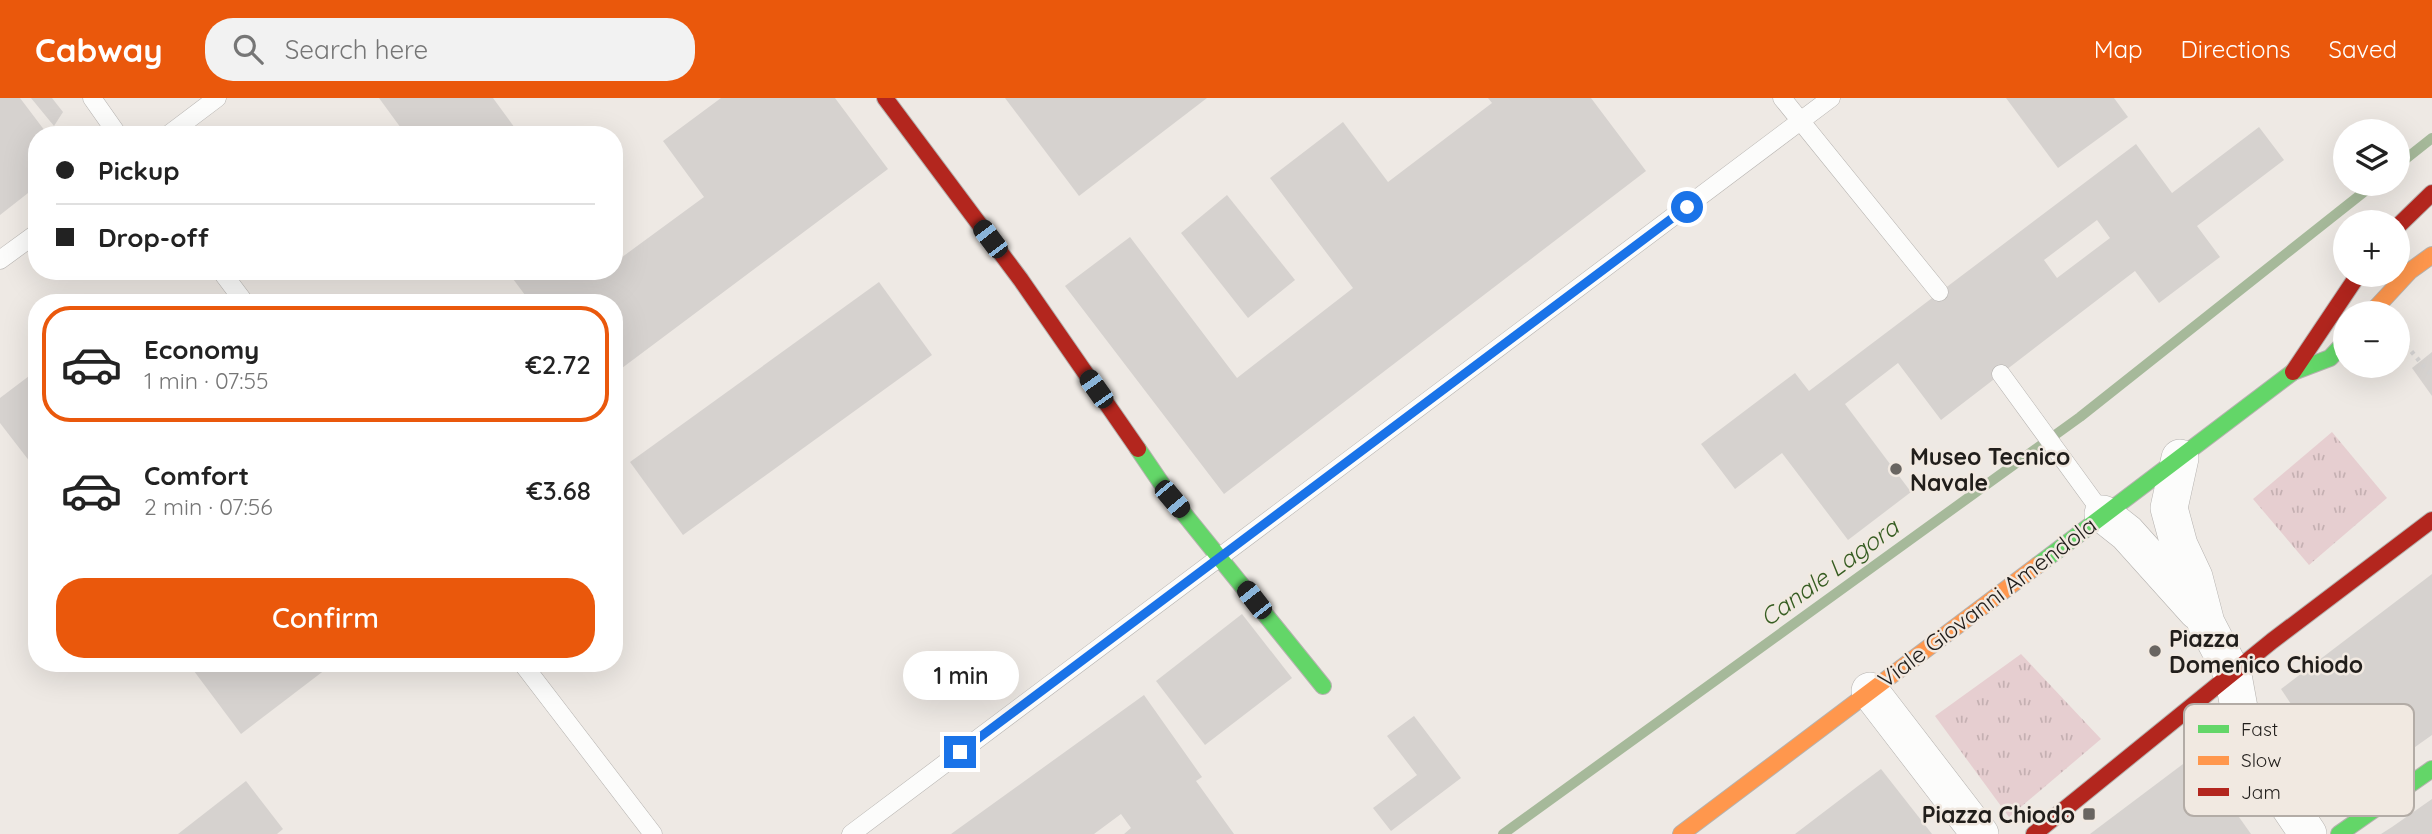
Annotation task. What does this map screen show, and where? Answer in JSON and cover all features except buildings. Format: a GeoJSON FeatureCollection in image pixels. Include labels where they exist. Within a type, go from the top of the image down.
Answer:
{"type":"FeatureCollection","features":[{"type":"Feature","properties":{"kind":"street"},"geometry":{"type":"LineString","coordinates":[[885,98],[1021,280],[1172,499],[1322,686]]}},
{"type":"Feature","properties":{"kind":"street"},"geometry":{"type":"LineString","coordinates":[[2410,214],[2432,193]]}},
{"type":"Feature","properties":{"kind":"street"},"geometry":{"type":"LineString","coordinates":[[2382,301],[2410,271],[2432,255]]}},
{"type":"Feature","properties":{"kind":"street","name":"Viale Giovanni Amendola"},"geometry":{"type":"LineString","coordinates":[[2293,372],[2350,287]]}},
{"type":"Feature","properties":{"kind":"street","name":"Viale Giovanni Amendola"},"geometry":{"type":"LineString","coordinates":[[1691,831],[1870,691],[2293,372],[2333,355]]}},
{"type":"Feature","properties":{"kind":"street"},"geometry":{"type":"LineString","coordinates":[[2180,458],[2169,508],[2179,545],[2194,578],[2206,622],[2233,675],[2238,704]]}},
{"type":"Feature","properties":{"kind":"street"},"geometry":{"type":"LineString","coordinates":[[2103,514],[2127,533],[2206,622]]}},
{"type":"Feature","properties":{"kind":"street"},"geometry":{"type":"LineString","coordinates":[[2197,704],[2432,520]]}},
{"type":"Feature","properties":{"kind":"street"},"geometry":{"type":"LineString","coordinates":[[1870,691],[1980,834]]}},
{"type":"Feature","properties":{"kind":"street"},"geometry":{"type":"LineString","coordinates":[[2034,834],[2184,714]]}},
{"type":"Feature","properties":{"kind":"street"},"geometry":{"type":"LineString","coordinates":[[2414,782],[2432,769]]}},
{"type":"Feature","properties":{"kind":"street"},"geometry":{"type":"LineString","coordinates":[[2296,816],[2308,834]]}},
{"type":"Feature","properties":{"kind":"street"},"geometry":{"type":"LineString","coordinates":[[2339,834],[2365,816]]}},
{"type":"Feature","properties":{"kind":"lane"},"geometry":{"type":"LineString","coordinates":[[92,98],[112,126]]}},
{"type":"Feature","properties":{"kind":"lane"},"geometry":{"type":"LineString","coordinates":[[179,126],[217,98]]}},
{"type":"Feature","properties":{"kind":"lane"},"geometry":{"type":"LineString","coordinates":[[1782,98],[1939,292]]}},
{"type":"Feature","properties":{"kind":"lane"},"geometry":{"type":"LineString","coordinates":[[851,834],[1831,98]]}},
{"type":"Feature","properties":{"kind":"lane"},"geometry":{"type":"LineString","coordinates":[[0,260],[28,240]]}},
{"type":"Feature","properties":{"kind":"lane"},"geometry":{"type":"LineString","coordinates":[[2001,374],[2103,514]]}},
{"type":"Feature","properties":{"kind":"lane"},"geometry":{"type":"LineString","coordinates":[[529,672],[653,834]]}},
{"type":"Feature","properties":{"kind":"path"},"geometry":{"type":"LineString","coordinates":[[2410,350],[2432,376]]}},
{"type":"Feature","properties":{"kind":"green space"},"geometry":{"type":"Polygon","coordinates":[[[2332,432],[2387,498],[2309,565],[2253,499],[2332,432]]]}},
{"type":"Feature","properties":{"kind":"green space"},"geometry":{"type":"Polygon","coordinates":[[[2021,654],[2101,739],[2009,817],[1935,716],[2021,654]]]}},
{"type":"Feature","properties":{"kind":"waterway","name":"Canale Lagora"},"geometry":{"type":"LineString","coordinates":[[2410,155],[2432,138]]}},
{"type":"Feature","properties":{"kind":"waterway","name":"Canale Lagora"},"geometry":{"type":"LineString","coordinates":[[1503,834],[2080,417],[2359,196]]}},
{"type":"Feature","properties":{"kind":"traffic: fast"},"geometry":{"type":"LineString","coordinates":[[2038,565],[2293,372],[2333,355]]}},
{"type":"Feature","properties":{"kind":"traffic: fast"},"geometry":{"type":"LineString","coordinates":[[1138,449],[1172,499],[1323,686]]}},
{"type":"Feature","properties":{"kind":"traffic: fast"},"geometry":{"type":"LineString","coordinates":[[2414,782],[2432,769]]}},
{"type":"Feature","properties":{"kind":"traffic: fast"},"geometry":{"type":"LineString","coordinates":[[2339,834],[2365,816]]}},
{"type":"Feature","properties":{"kind":"traffic: slow"},"geometry":{"type":"LineString","coordinates":[[2382,301],[2410,271],[2432,255]]}},
{"type":"Feature","properties":{"kind":"traffic: slow"},"geometry":{"type":"LineString","coordinates":[[1681,834],[2038,565]]}},
{"type":"Feature","properties":{"kind":"traffic: jam"},"geometry":{"type":"LineString","coordinates":[[885,98],[1021,280],[1138,449]]}},
{"type":"Feature","properties":{"kind":"traffic: jam"},"geometry":{"type":"LineString","coordinates":[[2410,214],[2432,193]]}},
{"type":"Feature","properties":{"kind":"traffic: jam"},"geometry":{"type":"LineString","coordinates":[[2293,372],[2350,287]]}},
{"type":"Feature","properties":{"kind":"traffic: jam"},"geometry":{"type":"LineString","coordinates":[[2194,704],[2272,641],[2432,520]]}},
{"type":"Feature","properties":{"kind":"traffic: jam"},"geometry":{"type":"LineString","coordinates":[[2034,834],[2184,712]]}},
{"type":"Feature","properties":{"kind":"place","name":"Museo Tecnico Navale"},"geometry":{"type":"Point","coordinates":[1896,469]}},
{"type":"Feature","properties":{"kind":"place","name":"Piazza Domenico Chiodo"},"geometry":{"type":"Point","coordinates":[2155,651]}},
{"type":"Feature","properties":{"kind":"place","name":"Piazza Chiodo"},"geometry":{"type":"Point","coordinates":[2089,814]}},
{"type":"Feature","properties":{"kind":"route"},"geometry":{"type":"LineString","coordinates":[[960,752],[1687,207]]}}]}
